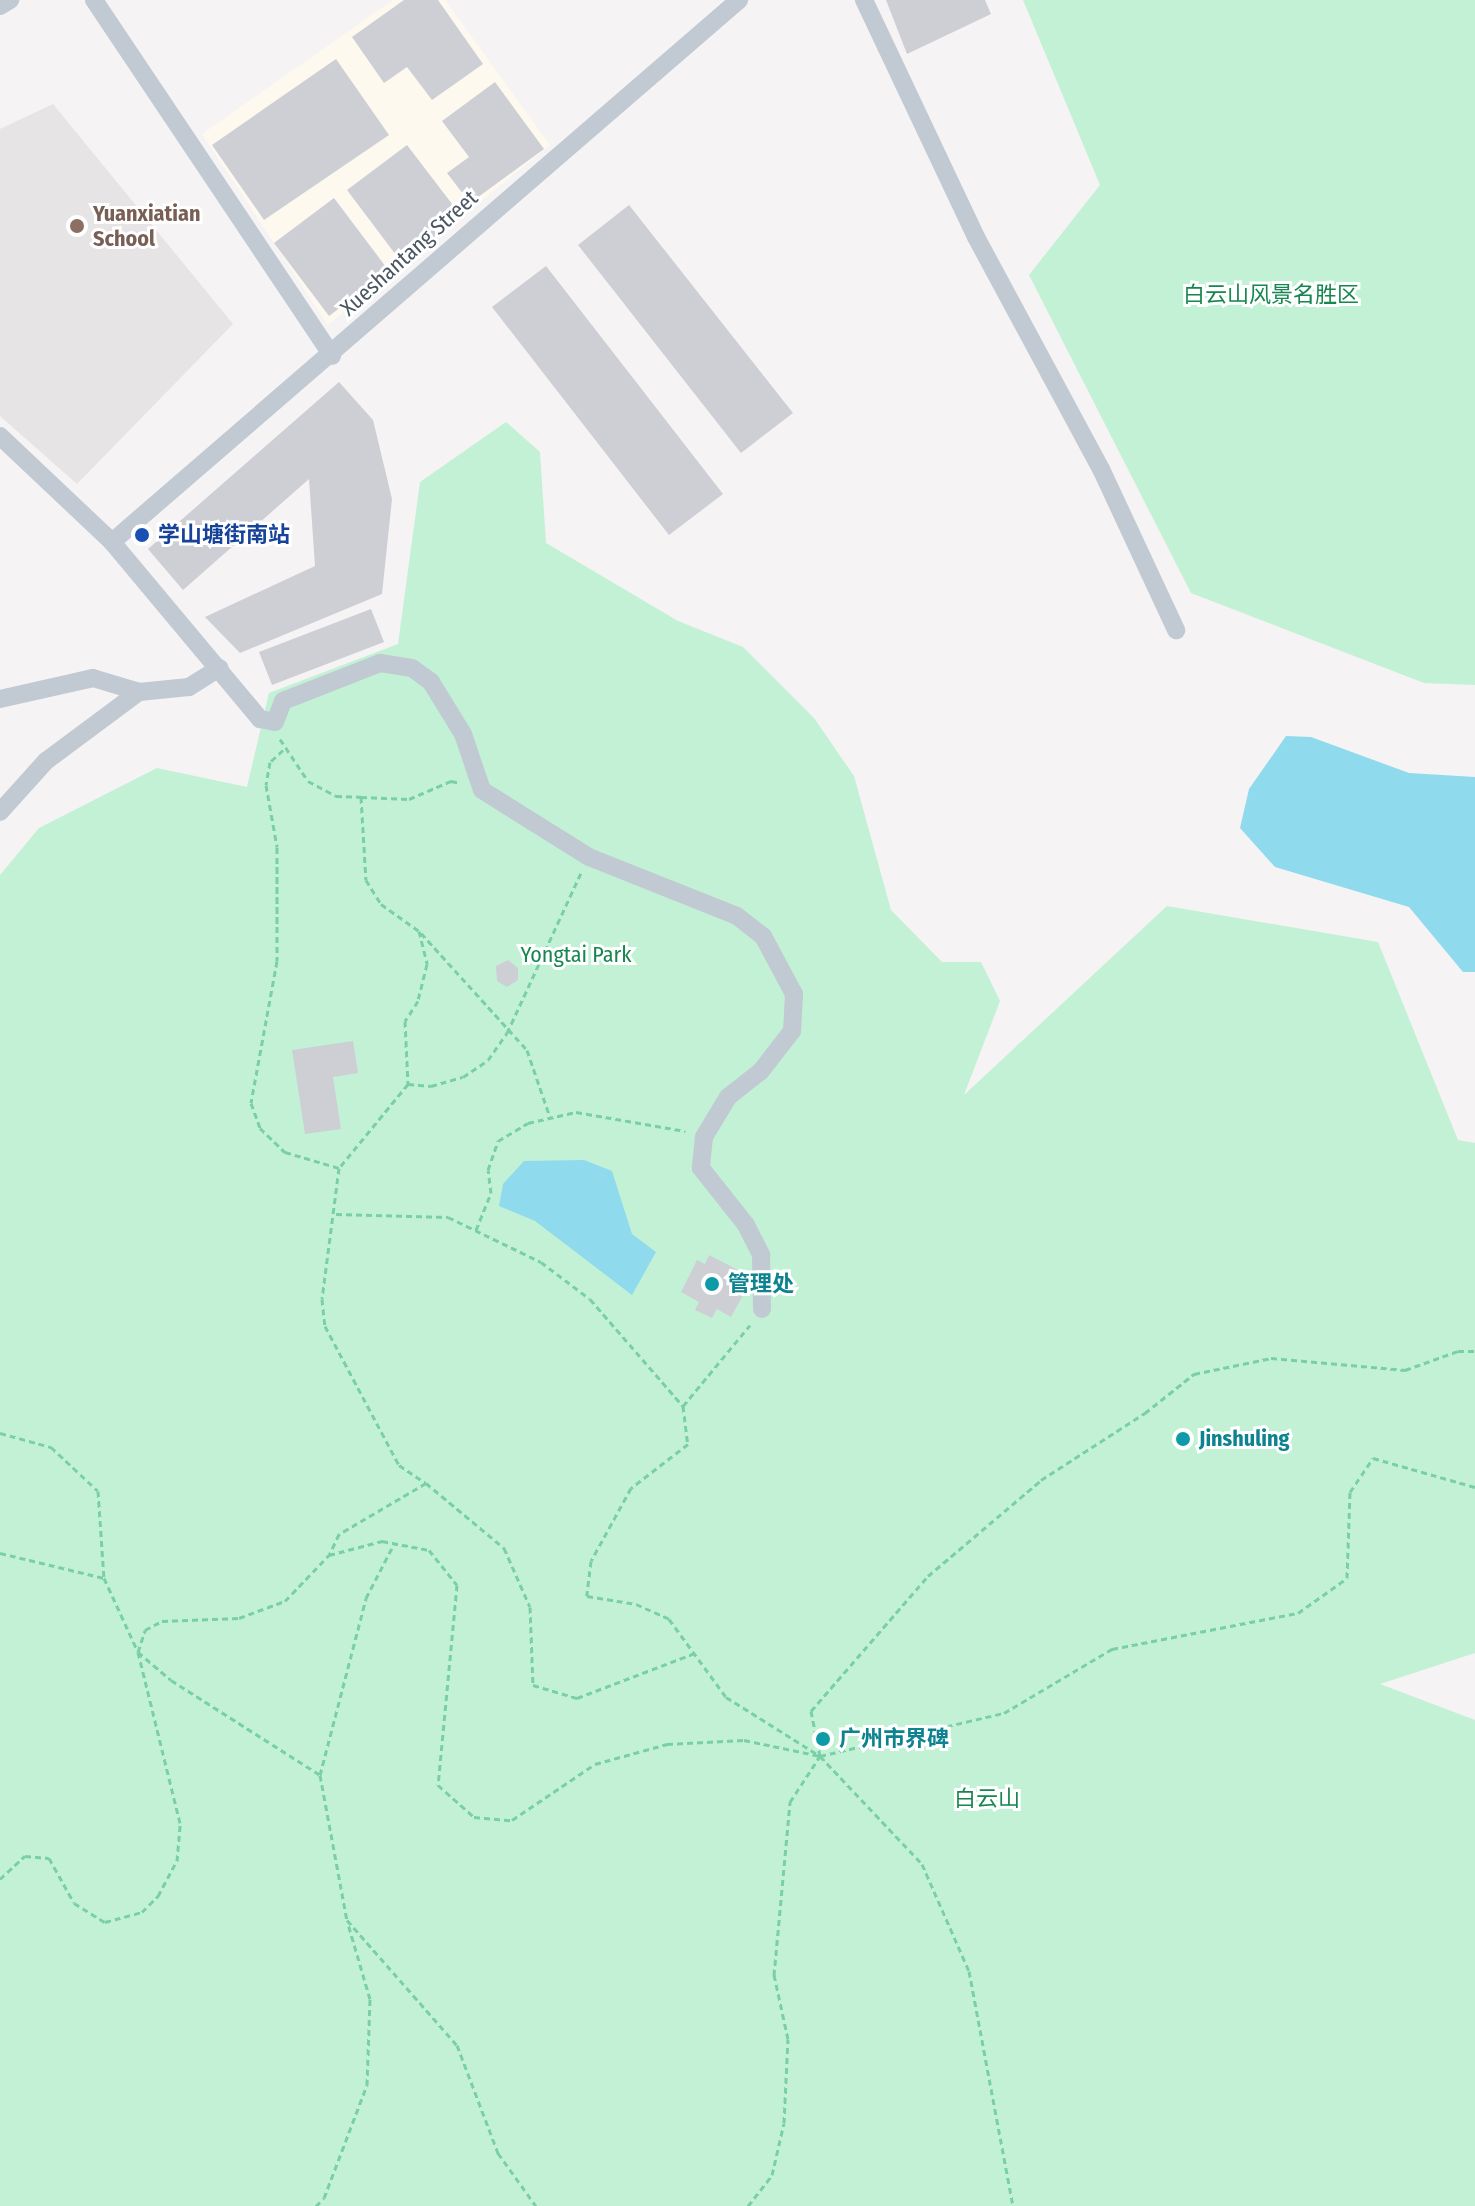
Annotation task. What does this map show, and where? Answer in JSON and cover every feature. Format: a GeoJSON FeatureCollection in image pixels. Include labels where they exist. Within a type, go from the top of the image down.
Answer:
{"type":"FeatureCollection","features":[{"type":"Feature","properties":{"kind":"street"},"geometry":{"type":"LineString","coordinates":[[0,6],[10,0]]}},
{"type":"Feature","properties":{"kind":"street"},"geometry":{"type":"LineString","coordinates":[[94,0],[332,356]]}},
{"type":"Feature","properties":{"kind":"street","name":"Xueshantang Street"},"geometry":{"type":"LineString","coordinates":[[112,542],[332,356],[490,211],[739,0]]}},
{"type":"Feature","properties":{"kind":"street"},"geometry":{"type":"LineString","coordinates":[[864,0],[976,237],[1101,469],[1176,630]]}},
{"type":"Feature","properties":{"kind":"street"},"geometry":{"type":"LineString","coordinates":[[0,436],[112,542],[260,719],[275,722],[283,701],[380,663],[412,668],[431,682],[463,734],[482,790],[589,857],[737,916],[763,936],[794,994],[792,1031],[761,1071],[728,1097],[704,1137],[701,1168],[746,1225],[761,1255],[762,1309]]}},
{"type":"Feature","properties":{"kind":"street"},"geometry":{"type":"LineString","coordinates":[[0,699],[93,678],[139,692],[189,687],[220,668]]}},
{"type":"Feature","properties":{"kind":"street"},"geometry":{"type":"LineString","coordinates":[[0,812],[46,761],[139,692]]}},
{"type":"Feature","properties":{"kind":"path"},"geometry":{"type":"LineString","coordinates":[[275,722],[283,750],[308,781],[336,796],[409,799],[451,781],[482,790]]}},
{"type":"Feature","properties":{"kind":"path"},"geometry":{"type":"LineString","coordinates":[[283,750],[270,762],[266,785],[277,847],[278,949],[251,1103],[260,1128],[285,1152],[339,1168]]}},
{"type":"Feature","properties":{"kind":"path"},"geometry":{"type":"LineString","coordinates":[[361,797],[366,880],[381,904],[419,931],[507,1033],[527,1050],[550,1118]]}},
{"type":"Feature","properties":{"kind":"path"},"geometry":{"type":"LineString","coordinates":[[408,1084],[431,1086],[463,1077],[488,1060],[507,1033],[589,857]]}},
{"type":"Feature","properties":{"kind":"path"},"geometry":{"type":"LineString","coordinates":[[419,931],[427,964],[418,1001],[405,1021],[408,1084],[339,1168],[334,1183],[336,1214],[322,1299],[325,1326],[399,1465],[426,1483],[504,1548],[530,1607],[533,1685],[577,1698],[695,1653]]}},
{"type":"Feature","properties":{"kind":"path"},"geometry":{"type":"LineString","coordinates":[[476,1230],[491,1193],[488,1170],[498,1141],[528,1123],[576,1112],[704,1137]]}},
{"type":"Feature","properties":{"kind":"path"},"geometry":{"type":"LineString","coordinates":[[336,1214],[448,1217],[541,1262],[590,1299],[683,1406],[688,1444],[631,1488],[591,1561],[587,1596],[636,1604],[669,1619],[726,1697],[820,1756],[922,1864],[969,1971],[1013,2206]]}},
{"type":"Feature","properties":{"kind":"path"},"geometry":{"type":"LineString","coordinates":[[683,1406],[762,1309]]}},
{"type":"Feature","properties":{"kind":"path"},"geometry":{"type":"LineString","coordinates":[[748,2206],[772,2175],[784,2123],[788,2039],[774,1975],[784,1833],[790,1802],[820,1756],[811,1711],[928,1576],[1041,1480],[1145,1413],[1194,1374],[1271,1358],[1405,1370],[1458,1351],[1475,1351]]}},
{"type":"Feature","properties":{"kind":"path"},"geometry":{"type":"LineString","coordinates":[[0,1433],[51,1447],[98,1491],[104,1578],[138,1652],[180,1823],[177,1861],[158,1896],[142,1912],[105,1922],[74,1903],[49,1858],[25,1856],[0,1879]]}},
{"type":"Feature","properties":{"kind":"path"},"geometry":{"type":"LineString","coordinates":[[329,1555],[382,1541],[429,1550],[457,1585],[438,1785],[474,1817],[512,1820],[595,1764],[667,1744],[744,1740],[820,1756],[1004,1713],[1112,1649],[1298,1613],[1347,1578],[1350,1492],[1373,1458],[1475,1487]]}},
{"type":"Feature","properties":{"kind":"path"},"geometry":{"type":"LineString","coordinates":[[138,1652],[145,1630],[162,1621],[239,1618],[285,1601],[329,1555],[339,1534],[426,1483]]}},
{"type":"Feature","properties":{"kind":"path"},"geometry":{"type":"LineString","coordinates":[[316,2206],[324,2198],[367,2085],[370,1999],[347,1920],[320,1775],[366,1598],[394,1543]]}},
{"type":"Feature","properties":{"kind":"path"},"geometry":{"type":"LineString","coordinates":[[0,1553],[104,1578]]}},
{"type":"Feature","properties":{"kind":"path"},"geometry":{"type":"LineString","coordinates":[[138,1652],[171,1680],[320,1775]]}},
{"type":"Feature","properties":{"kind":"path"},"geometry":{"type":"LineString","coordinates":[[347,1920],[457,2045],[498,2153],[536,2206]]}},
{"type":"Feature","properties":{"kind":"shaded area"},"geometry":{"type":"Polygon","coordinates":[[[393,0],[445,0],[550,145],[328,325],[202,134],[393,0]]]}},
{"type":"Feature","properties":{"kind":"shaded area","name":"Yuanxiatian School"},"geometry":{"type":"Polygon","coordinates":[[[53,104],[233,324],[77,484],[0,416],[0,129],[53,104]]]}},
{"type":"Feature","properties":{"kind":"green space","name":"白云山风景名胜区"},"geometry":{"type":"Polygon","coordinates":[[[1023,0],[1475,0],[1475,685],[1424,683],[1191,593],[1029,275],[1100,185],[1023,0]]]}},
{"type":"Feature","properties":{"kind":"green space","name":"白云山"},"geometry":{"type":"Polygon","coordinates":[[[506,422],[540,452],[546,543],[678,621],[743,647],[814,718],[854,776],[891,910],[942,962],[981,962],[1000,1001],[964,1095],[1167,906],[1378,942],[1458,1140],[1475,1143],[1475,1653],[1380,1684],[1475,1720],[1475,2206],[0,2206],[0,875],[39,828],[157,768],[247,787],[269,693],[398,644],[420,482],[506,422]]]}},
{"type":"Feature","properties":{"kind":"water"},"geometry":{"type":"Polygon","coordinates":[[[1286,736],[1311,737],[1409,773],[1475,777],[1475,972],[1463,972],[1409,907],[1275,867],[1240,828],[1249,789],[1286,736]]]}},
{"type":"Feature","properties":{"kind":"water"},"geometry":{"type":"Polygon","coordinates":[[[584,1160],[612,1171],[632,1234],[656,1252],[632,1295],[535,1221],[499,1206],[503,1184],[524,1161],[584,1160]]]}},
{"type":"Feature","properties":{"kind":"building"},"geometry":{"type":"Polygon","coordinates":[[[404,0],[438,0],[483,64],[432,100],[407,67],[384,83],[352,37],[404,0]]]}},
{"type":"Feature","properties":{"kind":"building"},"geometry":{"type":"Polygon","coordinates":[[[886,0],[985,0],[991,14],[907,54],[886,0]]]}},
{"type":"Feature","properties":{"kind":"building"},"geometry":{"type":"Polygon","coordinates":[[[336,59],[389,135],[264,220],[212,145],[336,59]]]}},
{"type":"Feature","properties":{"kind":"building"},"geometry":{"type":"Polygon","coordinates":[[[495,82],[544,149],[470,203],[447,173],[469,157],[442,121],[495,82]]]}},
{"type":"Feature","properties":{"kind":"building"},"geometry":{"type":"Polygon","coordinates":[[[407,145],[462,217],[402,263],[347,190],[407,145]]]}},
{"type":"Feature","properties":{"kind":"building"},"geometry":{"type":"Polygon","coordinates":[[[334,198],[389,271],[329,316],[274,243],[334,198]]]}},
{"type":"Feature","properties":{"kind":"building"},"geometry":{"type":"Polygon","coordinates":[[[629,205],[793,413],[741,453],[578,245],[629,205]]]}},
{"type":"Feature","properties":{"kind":"building"},"geometry":{"type":"Polygon","coordinates":[[[546,266],[723,494],[669,535],[492,307],[546,266]]]}},
{"type":"Feature","properties":{"kind":"building"},"geometry":{"type":"Polygon","coordinates":[[[339,382],[373,420],[392,499],[382,594],[240,653],[205,617],[315,566],[309,479],[183,590],[148,549],[339,382]]]}},
{"type":"Feature","properties":{"kind":"building"},"geometry":{"type":"Polygon","coordinates":[[[371,609],[384,642],[272,685],[259,652],[371,609]]]}},
{"type":"Feature","properties":{"kind":"building"},"geometry":{"type":"Polygon","coordinates":[[[508,960],[518,968],[518,980],[507,987],[497,981],[496,966],[508,960]]]}},
{"type":"Feature","properties":{"kind":"building"},"geometry":{"type":"Polygon","coordinates":[[[353,1041],[358,1073],[333,1077],[341,1129],[305,1134],[292,1050],[353,1041]]]}},
{"type":"Feature","properties":{"kind":"building","name":"管理处"},"geometry":{"type":"Polygon","coordinates":[[[709,1255],[738,1270],[733,1281],[747,1288],[731,1317],[717,1309],[712,1318],[695,1310],[699,1302],[681,1292],[697,1260],[705,1264],[709,1255]]]}},
{"type":"Feature","properties":{"kind":"place","name":"Yuanxiatian School"},"geometry":{"type":"Point","coordinates":[77,226]}},
{"type":"Feature","properties":{"kind":"place","name":"学山塘街南站"},"geometry":{"type":"Point","coordinates":[142,535]}},
{"type":"Feature","properties":{"kind":"place","name":"管理处"},"geometry":{"type":"Point","coordinates":[712,1284]}},
{"type":"Feature","properties":{"kind":"place","name":"Jinshuling"},"geometry":{"type":"Point","coordinates":[1183,1439]}},
{"type":"Feature","properties":{"kind":"place","name":"广州市界碑"},"geometry":{"type":"Point","coordinates":[823,1739]}},
{"type":"Feature","properties":{"kind":"park label","name":"Yongtai Park"},"geometry":{"type":"Point","coordinates":[576,955]}}]}
